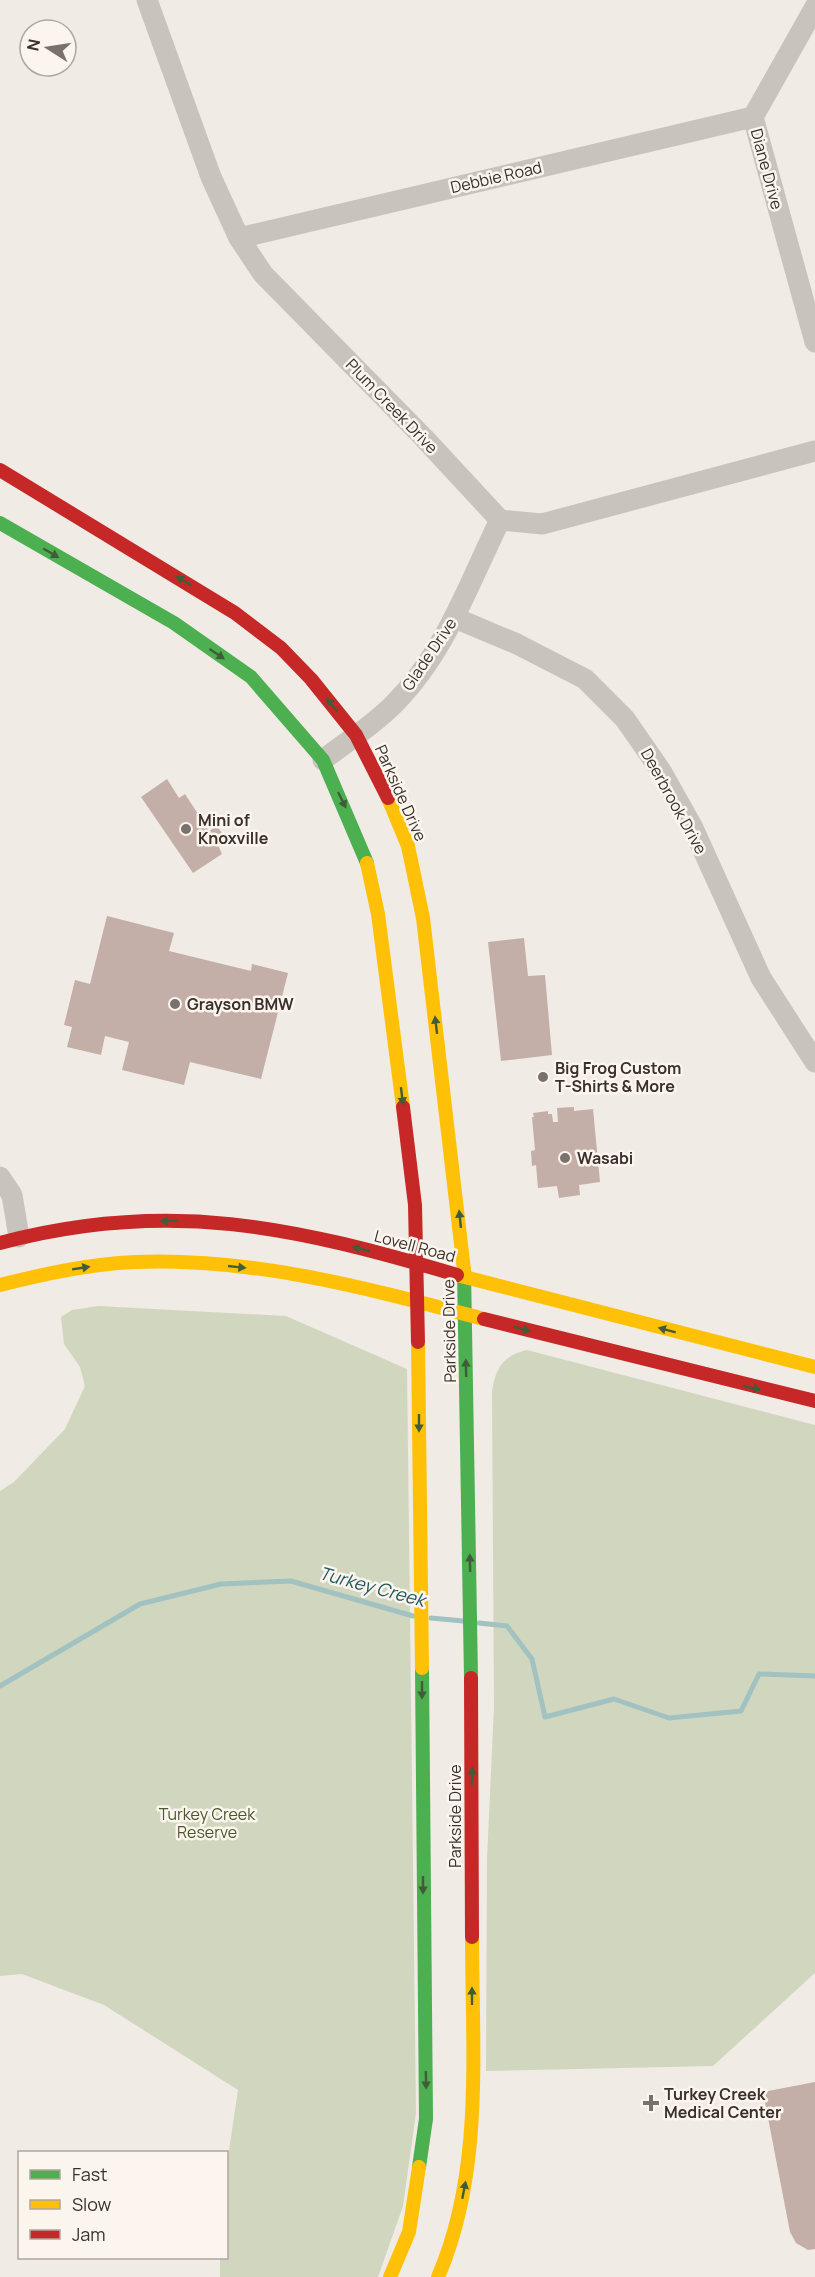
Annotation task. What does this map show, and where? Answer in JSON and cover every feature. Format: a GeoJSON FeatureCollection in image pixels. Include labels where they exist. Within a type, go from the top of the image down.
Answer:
{"type":"FeatureCollection","features":[{"type":"Feature","properties":{"kind":"street","name":"Plum Creek Drive"},"geometry":{"type":"LineString","coordinates":[[147,0],[211,177],[239,238],[263,274],[424,438],[500,520]]}},
{"type":"Feature","properties":{"kind":"street","name":"Diane Drive"},"geometry":{"type":"LineString","coordinates":[[815,7],[753,117],[815,342]]}},
{"type":"Feature","properties":{"kind":"street","name":"Debbie Road"},"geometry":{"type":"LineString","coordinates":[[239,238],[753,117]]}},
{"type":"Feature","properties":{"kind":"street"},"geometry":{"type":"LineString","coordinates":[[500,520],[542,524],[815,451]]}},
{"type":"Feature","properties":{"kind":"street","name":"Parkside Drive"},"geometry":{"type":"LineString","coordinates":[[0,470],[235,613],[281,648],[311,679],[356,735],[388,798],[408,846],[465,1277],[471,1622],[472,2107],[465,2186],[451,2247],[438,2277]]}},
{"type":"Feature","properties":{"kind":"street","name":"Glade Drive"},"geometry":{"type":"LineString","coordinates":[[323,760],[395,703],[431,658],[455,618],[500,520]]}},
{"type":"Feature","properties":{"kind":"street","name":"Parkside Drive"},"geometry":{"type":"LineString","coordinates":[[0,524],[174,623],[250,677],[323,760],[346,809],[368,866],[386,937],[416,1205],[426,2120],[409,2232],[390,2277]]}},
{"type":"Feature","properties":{"kind":"street","name":"Deerbrook Drive"},"geometry":{"type":"LineString","coordinates":[[455,618],[517,644],[585,679],[625,719],[661,771],[693,828],[761,978],[815,1062]]}},
{"type":"Feature","properties":{"kind":"street"},"geometry":{"type":"LineString","coordinates":[[0,1177],[12,1195],[9,1240],[22,1269]]}},
{"type":"Feature","properties":{"kind":"street","name":"Lovell Road"},"geometry":{"type":"LineString","coordinates":[[9,1240],[119,1223],[188,1221],[278,1229],[815,1367]]}},
{"type":"Feature","properties":{"kind":"street"},"geometry":{"type":"LineString","coordinates":[[0,1285],[22,1269],[180,1263],[321,1278],[418,1301],[720,1381],[815,1401]]}},
{"type":"Feature","properties":{"kind":"green space","name":"Turkey Creek Reserve"},"geometry":{"type":"Polygon","coordinates":[[[98,1306],[286,1316],[407,1369],[416,2113],[403,2206],[378,2277],[220,2277],[220,2259],[228,2259],[228,2157],[238,2090],[104,2005],[22,1974],[0,1976],[0,1491],[14,1482],[65,1429],[85,1386],[80,1367],[64,1344],[61,1317],[72,1310],[98,1306]]]}},
{"type":"Feature","properties":{"kind":"green space"},"geometry":{"type":"Polygon","coordinates":[[[527,1350],[815,1425],[815,1973],[713,2066],[486,2071],[487,1859],[494,1707],[492,1392],[498,1369],[502,1364],[512,1355],[527,1350]]]}},
{"type":"Feature","properties":{"kind":"building","name":"Mini of Knoxville"},"geometry":{"type":"Polygon","coordinates":[[[167,779],[179,798],[185,794],[209,831],[217,826],[224,836],[216,841],[222,854],[193,873],[141,797],[167,779]]]}},
{"type":"Feature","properties":{"kind":"building","name":"Grayson BMW"},"geometry":{"type":"Polygon","coordinates":[[[107,916],[174,933],[169,951],[251,971],[252,964],[288,973],[261,1079],[190,1062],[184,1085],[122,1070],[129,1042],[105,1036],[101,1055],[67,1047],[72,1027],[64,1025],[75,980],[90,984],[107,916]]]}},
{"type":"Feature","properties":{"kind":"building"},"geometry":{"type":"Polygon","coordinates":[[[524,938],[528,976],[545,975],[552,1055],[501,1061],[488,942],[524,938]]]}},
{"type":"Feature","properties":{"kind":"building","name":"Wasabi"},"geometry":{"type":"Polygon","coordinates":[[[574,1107],[574,1111],[593,1109],[600,1182],[579,1185],[580,1195],[559,1198],[557,1186],[538,1188],[536,1165],[532,1166],[531,1151],[535,1150],[532,1117],[534,1117],[533,1113],[548,1111],[548,1114],[552,1114],[553,1122],[558,1122],[557,1108],[574,1107]]]}},
{"type":"Feature","properties":{"kind":"building"},"geometry":{"type":"Polygon","coordinates":[[[815,2082],[815,2249],[808,2250],[796,2243],[790,2232],[763,2092],[815,2082]]]}},
{"type":"Feature","properties":{"kind":"waterway","name":"Turkey Creek"},"geometry":{"type":"LineString","coordinates":[[0,1686],[140,1604],[221,1584],[291,1581],[413,1616]]}},
{"type":"Feature","properties":{"kind":"waterway","name":"Turkey Creek"},"geometry":{"type":"LineString","coordinates":[[431,1618],[463,1621]]}},
{"type":"Feature","properties":{"kind":"waterway","name":"Turkey Creek"},"geometry":{"type":"LineString","coordinates":[[479,1623],[507,1626],[532,1659],[545,1717],[614,1699],[669,1718],[741,1711],[759,1674],[815,1676]]}},
{"type":"Feature","properties":{"kind":"traffic: fast"},"geometry":{"type":"LineString","coordinates":[[0,523],[174,623],[251,677],[323,760],[367,863]]}},
{"type":"Feature","properties":{"kind":"traffic: fast"},"geometry":{"type":"LineString","coordinates":[[464,1270],[471,1678]]}},
{"type":"Feature","properties":{"kind":"traffic: fast"},"geometry":{"type":"LineString","coordinates":[[419,2167],[426,2119],[422,1668]]}},
{"type":"Feature","properties":{"kind":"traffic: slow"},"geometry":{"type":"LineString","coordinates":[[388,798],[408,846],[423,918],[464,1270]]}},
{"type":"Feature","properties":{"kind":"traffic: slow"},"geometry":{"type":"LineString","coordinates":[[367,863],[378,914],[403,1107]]}},
{"type":"Feature","properties":{"kind":"traffic: slow"},"geometry":{"type":"LineString","coordinates":[[0,1285],[67,1270],[118,1263],[179,1262],[224,1265],[268,1270],[355,1286],[484,1319]]}},
{"type":"Feature","properties":{"kind":"traffic: slow"},"geometry":{"type":"LineString","coordinates":[[457,1275],[815,1367]]}},
{"type":"Feature","properties":{"kind":"traffic: slow"},"geometry":{"type":"LineString","coordinates":[[418,1342],[422,1668]]}},
{"type":"Feature","properties":{"kind":"traffic: slow"},"geometry":{"type":"LineString","coordinates":[[438,2277],[453,2237],[463,2195],[469,2152],[473,2066],[472,1937]]}},
{"type":"Feature","properties":{"kind":"traffic: slow"},"geometry":{"type":"LineString","coordinates":[[390,2277],[409,2232],[419,2167]]}},
{"type":"Feature","properties":{"kind":"traffic: jam"},"geometry":{"type":"LineString","coordinates":[[0,470],[235,613],[281,648],[311,679],[356,735],[388,798]]}},
{"type":"Feature","properties":{"kind":"traffic: jam"},"geometry":{"type":"LineString","coordinates":[[403,1107],[415,1205],[418,1342]]}},
{"type":"Feature","properties":{"kind":"traffic: jam"},"geometry":{"type":"LineString","coordinates":[[0,1243],[61,1229],[120,1222],[176,1221],[231,1224],[341,1243],[457,1275]]}},
{"type":"Feature","properties":{"kind":"traffic: jam"},"geometry":{"type":"LineString","coordinates":[[484,1319],[815,1401]]}},
{"type":"Feature","properties":{"kind":"traffic: jam"},"geometry":{"type":"LineString","coordinates":[[471,1678],[472,1937]]}},
{"type":"Feature","properties":{"kind":"place","name":"Mini of Knoxville"},"geometry":{"type":"Point","coordinates":[186,829]}},
{"type":"Feature","properties":{"kind":"place","name":"Grayson BMW"},"geometry":{"type":"Point","coordinates":[175,1004]}},
{"type":"Feature","properties":{"kind":"place","name":"Big Frog Custom T-Shirts & More"},"geometry":{"type":"Point","coordinates":[543,1077]}},
{"type":"Feature","properties":{"kind":"place","name":"Wasabi"},"geometry":{"type":"Point","coordinates":[565,1158]}},
{"type":"Feature","properties":{"kind":"place","name":"Turkey Creek Medical Center"},"geometry":{"type":"Point","coordinates":[651,2103]}}]}
